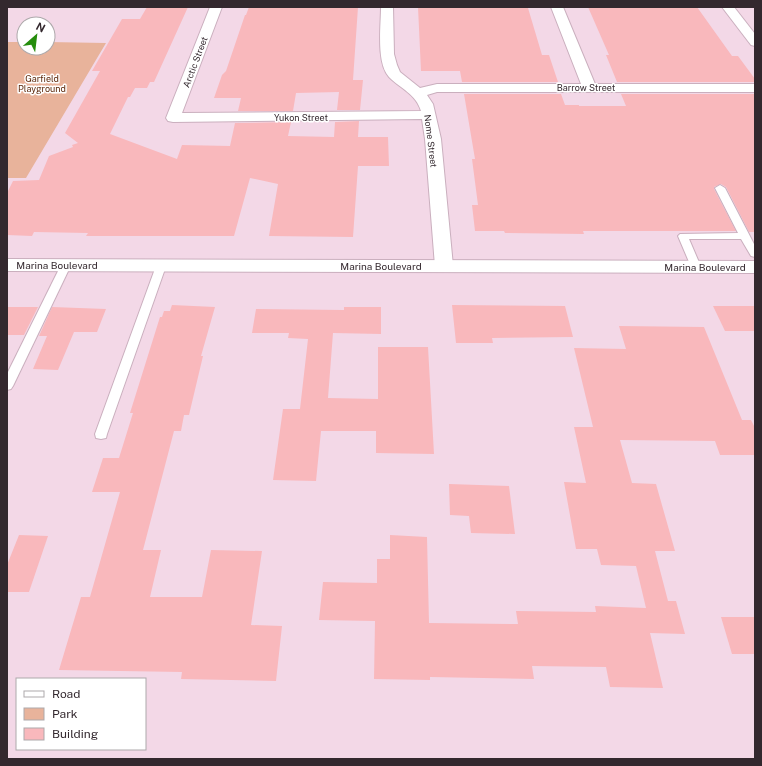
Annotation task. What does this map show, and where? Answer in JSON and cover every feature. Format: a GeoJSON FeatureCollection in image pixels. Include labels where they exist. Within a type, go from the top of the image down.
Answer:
{"type":"FeatureCollection","features":[{"type":"Feature","properties":{"kind":"street","name":"Arctic Street"},"geometry":{"type":"LineString","coordinates":[[173,118],[216,7]]}},
{"type":"Feature","properties":{"kind":"street","name":"Nome Street"},"geometry":{"type":"LineString","coordinates":[[387,7],[387,54],[390,65],[394,74],[418,92],[426,104],[429,115],[433,139],[444,266]]}},
{"type":"Feature","properties":{"kind":"street"},"geometry":{"type":"LineString","coordinates":[[557,7],[589,87]]}},
{"type":"Feature","properties":{"kind":"street"},"geometry":{"type":"LineString","coordinates":[[728,7],[755,42]]}},
{"type":"Feature","properties":{"kind":"street","name":"Barrow Street"},"geometry":{"type":"LineString","coordinates":[[418,92],[437,88],[755,88]]}},
{"type":"Feature","properties":{"kind":"street","name":"Yukon Street"},"geometry":{"type":"LineString","coordinates":[[173,118],[429,115]]}},
{"type":"Feature","properties":{"kind":"street","name":"Marina Boulevard"},"geometry":{"type":"LineString","coordinates":[[7,265],[755,267]]}},
{"type":"Feature","properties":{"kind":"lane"},"geometry":{"type":"LineString","coordinates":[[720,188],[744,236],[755,254]]}},
{"type":"Feature","properties":{"kind":"lane"},"geometry":{"type":"LineString","coordinates":[[696,266],[683,236],[744,236]]}},
{"type":"Feature","properties":{"kind":"lane"},"geometry":{"type":"LineString","coordinates":[[7,386],[66,265]]}},
{"type":"Feature","properties":{"kind":"lane"},"geometry":{"type":"LineString","coordinates":[[101,434],[161,266]]}},
{"type":"Feature","properties":{"kind":"green space","name":"Garfield Playground"},"geometry":{"type":"Polygon","coordinates":[[[7,42],[16,42],[16,56],[56,56],[56,42],[106,43],[26,178],[7,178],[7,42]]]}},
{"type":"Feature","properties":{"kind":"building"},"geometry":{"type":"Polygon","coordinates":[[[147,7],[188,7],[154,82],[150,82],[147,88],[135,88],[130,97],[128,97],[110,134],[177,159],[182,145],[230,146],[235,123],[291,122],[288,136],[334,137],[335,122],[359,121],[358,137],[388,137],[389,166],[358,166],[353,237],[269,236],[278,184],[250,178],[234,236],[86,236],[88,233],[34,232],[32,236],[7,235],[7,193],[13,181],[39,180],[49,156],[73,147],[72,145],[78,143],[65,133],[100,71],[92,71],[122,19],[140,19],[147,7]]]}},
{"type":"Feature","properties":{"kind":"building"},"geometry":{"type":"Polygon","coordinates":[[[249,7],[358,7],[353,80],[363,80],[360,110],[337,110],[339,92],[296,93],[293,111],[238,111],[241,98],[214,98],[222,75],[226,71],[249,7]]]}},
{"type":"Feature","properties":{"kind":"building"},"geometry":{"type":"Polygon","coordinates":[[[418,7],[528,8],[542,55],[549,55],[558,82],[462,82],[460,71],[421,71],[418,7]]]}},
{"type":"Feature","properties":{"kind":"building"},"geometry":{"type":"Polygon","coordinates":[[[588,7],[697,7],[732,56],[738,56],[755,79],[755,82],[617,82],[606,55],[609,55],[588,7]]]}},
{"type":"Feature","properties":{"kind":"building"},"geometry":{"type":"Polygon","coordinates":[[[464,94],[561,94],[565,105],[626,106],[621,94],[755,94],[755,232],[749,232],[726,187],[721,184],[714,187],[714,189],[736,231],[583,231],[584,234],[475,231],[472,205],[478,205],[472,159],[475,159],[464,94]]]}},
{"type":"Feature","properties":{"kind":"building"},"geometry":{"type":"Polygon","coordinates":[[[172,305],[215,307],[201,356],[203,356],[189,415],[184,415],[181,431],[174,431],[143,550],[161,550],[150,597],[202,597],[211,550],[262,551],[251,625],[282,626],[276,681],[181,679],[182,672],[59,670],[81,597],[90,597],[120,492],[92,492],[103,458],[119,458],[133,413],[130,413],[160,317],[162,317],[164,311],[170,311],[172,305]]]}},
{"type":"Feature","properties":{"kind":"building"},"geometry":{"type":"Polygon","coordinates":[[[452,305],[565,306],[573,337],[492,338],[493,343],[456,343],[452,305]]]}},
{"type":"Feature","properties":{"kind":"building"},"geometry":{"type":"Polygon","coordinates":[[[713,306],[755,306],[755,331],[725,331],[713,306]]]}},
{"type":"Feature","properties":{"kind":"building"},"geometry":{"type":"Polygon","coordinates":[[[7,307],[38,307],[24,335],[7,335],[7,307]]]}},
{"type":"Feature","properties":{"kind":"building"},"geometry":{"type":"Polygon","coordinates":[[[52,307],[106,309],[97,332],[74,332],[58,370],[33,369],[47,336],[39,336],[52,307]]]}},
{"type":"Feature","properties":{"kind":"building"},"geometry":{"type":"Polygon","coordinates":[[[344,307],[381,307],[381,334],[333,333],[328,398],[378,399],[378,347],[428,347],[434,454],[376,453],[376,431],[321,431],[316,481],[273,480],[283,409],[300,409],[308,339],[288,338],[289,333],[252,333],[256,309],[344,310],[344,307]]]}},
{"type":"Feature","properties":{"kind":"building"},"geometry":{"type":"Polygon","coordinates":[[[619,326],[704,327],[742,420],[751,420],[755,428],[755,455],[720,455],[715,441],[620,440],[632,483],[656,484],[675,551],[655,551],[668,601],[676,601],[685,634],[650,633],[663,688],[610,687],[606,667],[532,666],[534,679],[430,677],[430,680],[374,679],[375,621],[319,620],[323,582],[377,583],[377,559],[390,559],[390,535],[427,537],[429,623],[518,624],[516,611],[596,612],[595,606],[646,608],[636,566],[601,565],[597,549],[576,549],[564,482],[586,483],[574,427],[593,427],[574,348],[626,349],[619,326]]]}},
{"type":"Feature","properties":{"kind":"building"},"geometry":{"type":"Polygon","coordinates":[[[449,484],[509,486],[515,534],[471,533],[469,516],[450,515],[449,484]]]}},
{"type":"Feature","properties":{"kind":"building"},"geometry":{"type":"Polygon","coordinates":[[[19,535],[48,536],[29,592],[7,592],[7,565],[19,535]]]}},
{"type":"Feature","properties":{"kind":"building"},"geometry":{"type":"Polygon","coordinates":[[[721,617],[755,617],[755,654],[732,654],[721,617]]]}}]}
